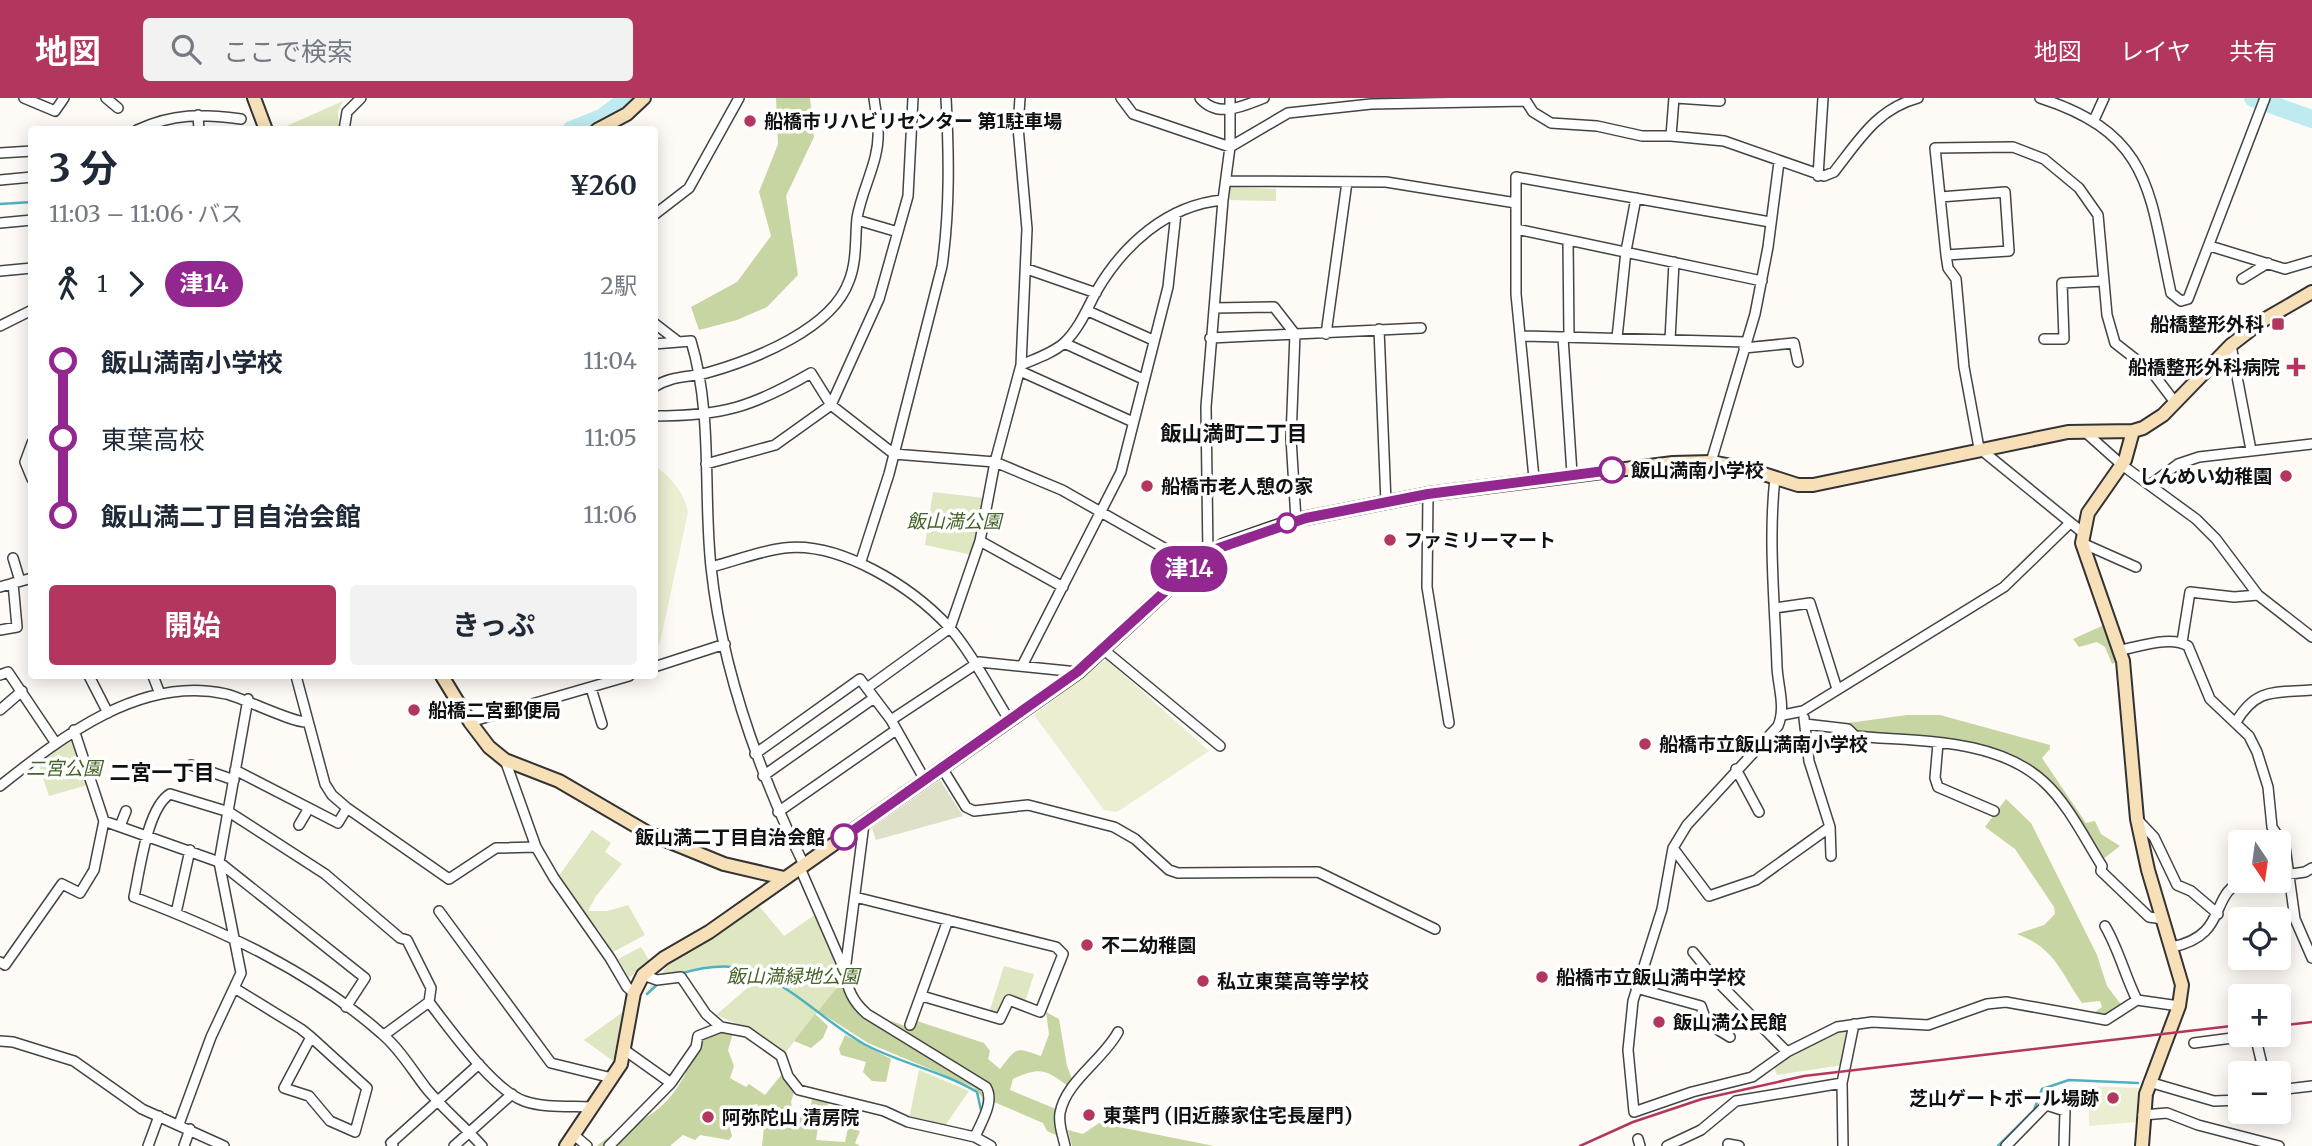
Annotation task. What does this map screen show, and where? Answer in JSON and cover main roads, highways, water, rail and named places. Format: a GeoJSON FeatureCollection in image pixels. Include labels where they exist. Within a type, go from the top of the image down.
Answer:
{"type":"FeatureCollection","features":[{"type":"Feature","properties":{"kind":"waterway"},"geometry":{"type":"LineString","coordinates":[[581,126],[603,117],[628,98]]}},
{"type":"Feature","properties":{"kind":"waterway"},"geometry":{"type":"LineString","coordinates":[[2253,98],[2312,119]]}},
{"type":"Feature","properties":{"kind":"waterway"},"geometry":{"type":"LineString","coordinates":[[0,204],[28,202]]}},
{"type":"Feature","properties":{"kind":"waterway"},"geometry":{"type":"LineString","coordinates":[[679,974],[718,967],[757,973],[785,988],[864,1044],[891,1057],[950,1078],[977,1092],[981,1110]]}},
{"type":"Feature","properties":{"kind":"waterway"},"geometry":{"type":"LineString","coordinates":[[647,994],[660,982]]}},
{"type":"Feature","properties":{"kind":"waterway"},"geometry":{"type":"LineString","coordinates":[[1998,1146],[2034,1110],[2042,1089],[2069,1080],[2138,1083]]}},
{"type":"Feature","properties":{"kind":"railway"},"geometry":{"type":"LineString","coordinates":[[2291,1024],[2312,1022]]}},
{"type":"Feature","properties":{"kind":"railway"},"geometry":{"type":"LineString","coordinates":[[1580,1146],[1633,1122],[1702,1099],[1804,1076],[2228,1026]]}},
{"type":"Feature","properties":{"kind":"place","name":"船橋市リハビリセンター 第1駐車場"},"geometry":{"type":"Point","coordinates":[750,121]}},
{"type":"Feature","properties":{"kind":"place","name":"船橋整形外科"},"geometry":{"type":"Point","coordinates":[2278,324]}},
{"type":"Feature","properties":{"kind":"place","name":"船橋整形外科病院"},"geometry":{"type":"Point","coordinates":[2296,367]}},
{"type":"Feature","properties":{"kind":"place","name":"飯山満南小学校"},"geometry":{"type":"Point","coordinates":[1612,470]}},
{"type":"Feature","properties":{"kind":"place","name":"しんめい幼稚園"},"geometry":{"type":"Point","coordinates":[2286,476]}},
{"type":"Feature","properties":{"kind":"place","name":"船橋市老人憩の家"},"geometry":{"type":"Point","coordinates":[1147,486]}},
{"type":"Feature","properties":{"kind":"place","name":"ファミリーマート"},"geometry":{"type":"Point","coordinates":[1390,540]}},
{"type":"Feature","properties":{"kind":"place","name":"船橋二宮郵便局"},"geometry":{"type":"Point","coordinates":[414,710]}},
{"type":"Feature","properties":{"kind":"place","name":"船橋市立飯山満南小学校"},"geometry":{"type":"Point","coordinates":[1645,744]}},
{"type":"Feature","properties":{"kind":"place","name":"飯山満二丁目自治会館"},"geometry":{"type":"Point","coordinates":[844,837]}},
{"type":"Feature","properties":{"kind":"place","name":"不二幼稚園"},"geometry":{"type":"Point","coordinates":[1087,945]}},
{"type":"Feature","properties":{"kind":"place","name":"船橋市立飯山満中学校"},"geometry":{"type":"Point","coordinates":[1542,977]}},
{"type":"Feature","properties":{"kind":"place","name":"私立東葉高等学校"},"geometry":{"type":"Point","coordinates":[1203,981]}},
{"type":"Feature","properties":{"kind":"place","name":"飯山満公民館"},"geometry":{"type":"Point","coordinates":[1659,1022]}},
{"type":"Feature","properties":{"kind":"place","name":"芝山ゲートボール場跡"},"geometry":{"type":"Point","coordinates":[2113,1098]}},
{"type":"Feature","properties":{"kind":"place","name":"東葉門 (旧近藤家住宅長屋門)"},"geometry":{"type":"Point","coordinates":[1089,1115]}},
{"type":"Feature","properties":{"kind":"place","name":"阿弥陀山 清房院"},"geometry":{"type":"Point","coordinates":[708,1117]}},
{"type":"Feature","properties":{"kind":"district","name":"飯山満町二丁目"},"geometry":{"type":"Point","coordinates":[1234,433]}},
{"type":"Feature","properties":{"kind":"district","name":"二宮一丁目"},"geometry":{"type":"Point","coordinates":[162,772]}},
{"type":"Feature","properties":{"kind":"park label","name":"飯山満公園"},"geometry":{"type":"Point","coordinates":[954,521]}},
{"type":"Feature","properties":{"kind":"park label","name":"二宮公園"},"geometry":{"type":"Point","coordinates":[64,768]}},
{"type":"Feature","properties":{"kind":"park label","name":"飯山満緑地公園"},"geometry":{"type":"Point","coordinates":[793,976]}}]}
